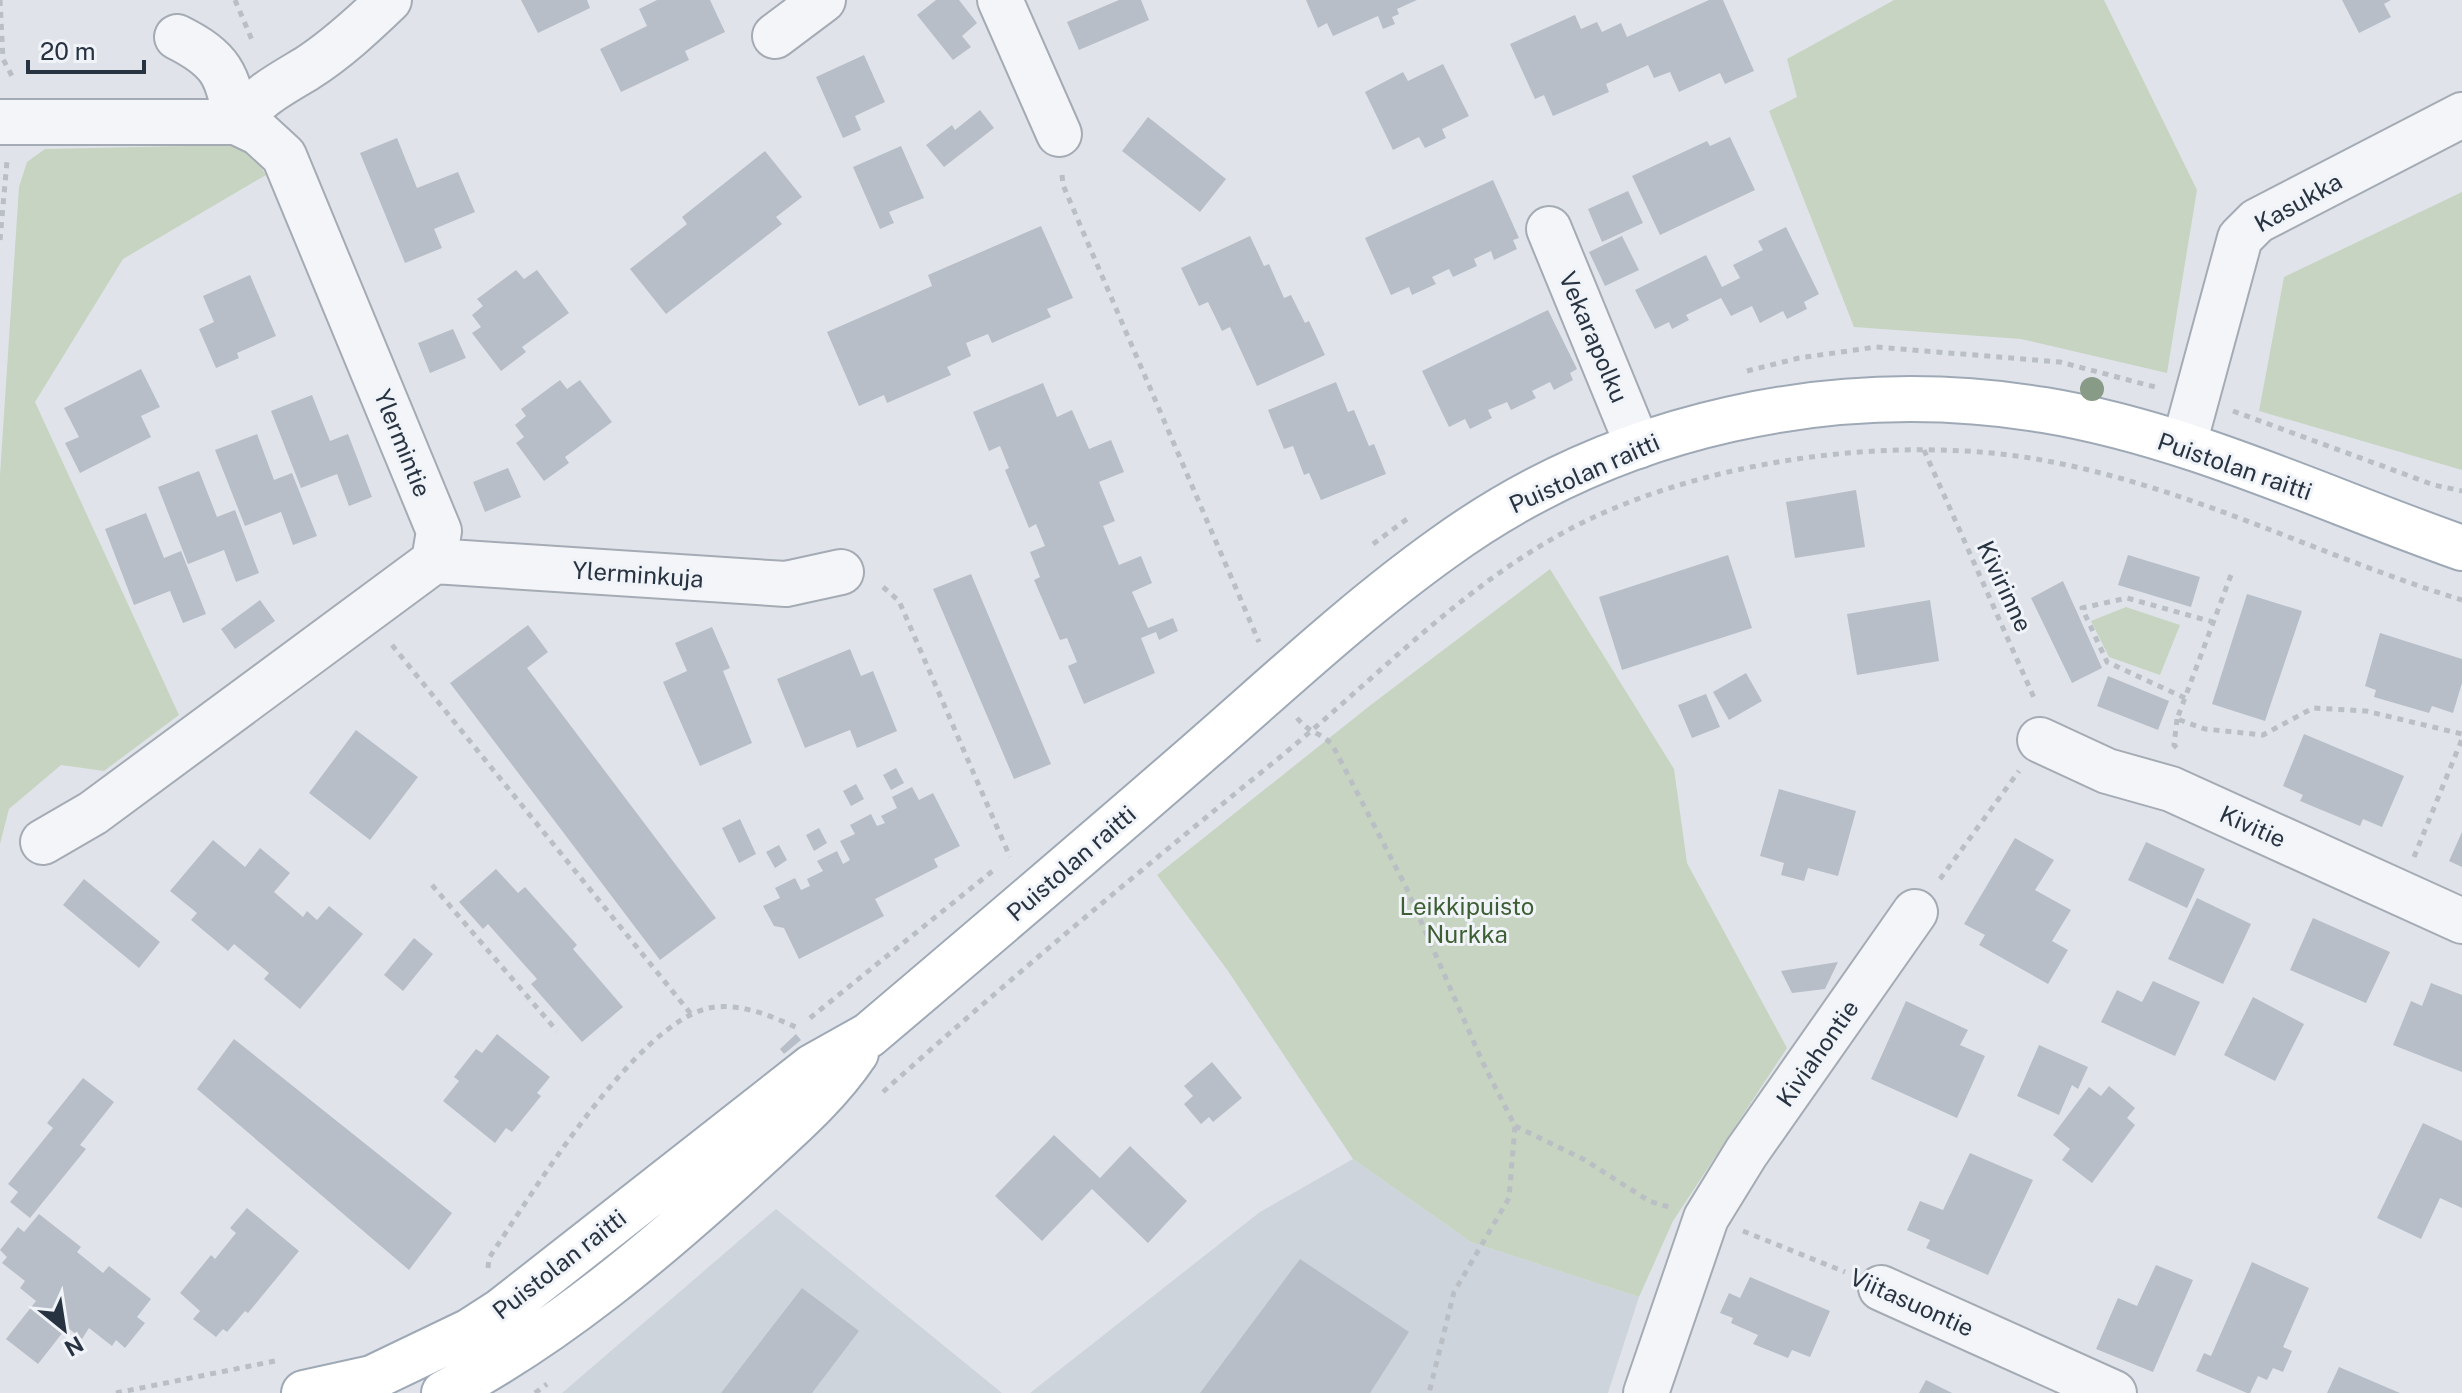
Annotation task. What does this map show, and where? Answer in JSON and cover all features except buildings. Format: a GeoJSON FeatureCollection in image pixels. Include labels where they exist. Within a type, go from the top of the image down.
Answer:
{"type":"FeatureCollection","features":[{"type":"Feature","properties":{"kind":"main road","name":"Puistolan raitti"},"geometry":{"type":"LineString","coordinates":[[296,1376],[447,1382],[501,1311],[812,1067],[869,1035],[1397,583],[1502,509],[1638,446],[1713,422],[1794,404],[1900,398],[1972,401],[2047,411],[2184,444],[2462,548]]}},
{"type":"Feature","properties":{"kind":"street"},"geometry":{"type":"LineString","coordinates":[[0,122],[236,122],[271,87],[307,68],[358,30],[389,0]]}},
{"type":"Feature","properties":{"kind":"street"},"geometry":{"type":"LineString","coordinates":[[775,36],[823,0]]}},
{"type":"Feature","properties":{"kind":"street"},"geometry":{"type":"LineString","coordinates":[[1000,0],[1059,134]]}},
{"type":"Feature","properties":{"kind":"street"},"geometry":{"type":"LineString","coordinates":[[177,37],[207,52],[222,68],[236,122]]}},
{"type":"Feature","properties":{"kind":"street","name":"Kasukka"},"geometry":{"type":"LineString","coordinates":[[2184,444],[2240,238],[2257,221],[2462,115]]}},
{"type":"Feature","properties":{"kind":"street","name":"Ylermintie"},"geometry":{"type":"LineString","coordinates":[[236,122],[259,133],[284,156],[439,531],[434,561]]}},
{"type":"Feature","properties":{"kind":"street","name":"Vekarapolku"},"geometry":{"type":"LineString","coordinates":[[1549,229],[1638,446]]}},
{"type":"Feature","properties":{"kind":"street"},"geometry":{"type":"LineString","coordinates":[[43,842],[93,813],[363,610],[434,561]]}},
{"type":"Feature","properties":{"kind":"street","name":"Ylerminkuja"},"geometry":{"type":"LineString","coordinates":[[434,561],[786,584],[841,572]]}},
{"type":"Feature","properties":{"kind":"street","name":"Kivitie"},"geometry":{"type":"LineString","coordinates":[[2040,740],[2107,771],[2171,789],[2462,921]]}},
{"type":"Feature","properties":{"kind":"street","name":"Kiviahontie"},"geometry":{"type":"LineString","coordinates":[[1646,1393],[1706,1218],[1746,1153],[1915,912]]}},
{"type":"Feature","properties":{"kind":"street","name":"Viitasuontie"},"geometry":{"type":"LineString","coordinates":[[1881,1288],[2114,1393]]}},
{"type":"Feature","properties":{"kind":"path"},"geometry":{"type":"LineString","coordinates":[[1059,134],[1063,185],[1259,642]]}},
{"type":"Feature","properties":{"kind":"path"},"geometry":{"type":"LineString","coordinates":[[1740,373],[1799,358],[1876,347],[2060,362],[2197,398],[2434,485],[2462,491]]}},
{"type":"Feature","properties":{"kind":"path"},"geometry":{"type":"LineString","coordinates":[[875,1099],[1016,972],[1310,733],[1444,615],[1559,535],[1654,493],[1798,457],[1924,450],[1985,452],[2047,460],[2152,485],[2462,600]]}},
{"type":"Feature","properties":{"kind":"path","name":"Kivirinne"},"geometry":{"type":"LineString","coordinates":[[1924,450],[2034,691],[2040,740]]}},
{"type":"Feature","properties":{"kind":"path"},"geometry":{"type":"LineString","coordinates":[[1366,550],[1414,514]]}},
{"type":"Feature","properties":{"kind":"path"},"geometry":{"type":"LineString","coordinates":[[2231,575],[2177,719],[2205,729],[2263,735],[2313,708],[2366,711],[2462,737],[2410,865]]}},
{"type":"Feature","properties":{"kind":"path"},"geometry":{"type":"LineString","coordinates":[[883,587],[899,601],[1010,857]]}},
{"type":"Feature","properties":{"kind":"path"},"geometry":{"type":"LineString","coordinates":[[2185,698],[2107,662],[2082,608],[2127,598],[2213,622]]}},
{"type":"Feature","properties":{"kind":"path"},"geometry":{"type":"LineString","coordinates":[[363,610],[691,1014]]}},
{"type":"Feature","properties":{"kind":"path"},"geometry":{"type":"LineString","coordinates":[[1250,650],[1271,631]]}},
{"type":"Feature","properties":{"kind":"path"},"geometry":{"type":"LineString","coordinates":[[1310,733],[1325,737],[1333,746],[1405,885],[1483,1063],[1515,1126],[1509,1198],[1454,1292],[1429,1393]]}},
{"type":"Feature","properties":{"kind":"path"},"geometry":{"type":"LineString","coordinates":[[1915,912],[2040,740]]}},
{"type":"Feature","properties":{"kind":"path"},"geometry":{"type":"LineString","coordinates":[[788,1036],[1021,847]]}},
{"type":"Feature","properties":{"kind":"path"},"geometry":{"type":"LineString","coordinates":[[432,885],[557,1031]]}},
{"type":"Feature","properties":{"kind":"path"},"geometry":{"type":"LineString","coordinates":[[488,1272],[489,1258],[569,1140],[649,1044],[691,1014],[713,1007],[762,1012],[798,1028]]}},
{"type":"Feature","properties":{"kind":"path","name":"Viitasuontie"},"geometry":{"type":"LineString","coordinates":[[1515,1126],[1585,1160],[1649,1201],[1799,1251],[1881,1288]]}},
{"type":"Feature","properties":{"kind":"path"},"geometry":{"type":"LineString","coordinates":[[535,1393],[559,1375]]}},
{"type":"Feature","properties":{"kind":"path"},"geometry":{"type":"LineString","coordinates":[[116,1393],[296,1376]]}},
{"type":"Feature","properties":{"kind":"shaded area"},"geometry":{"type":"Polygon","coordinates":[[[1353,1159],[1471,1242],[1639,1297],[1608,1393],[1030,1393],[1260,1212],[1353,1159]]]}},
{"type":"Feature","properties":{"kind":"shaded area"},"geometry":{"type":"Polygon","coordinates":[[[776,1209],[1002,1393],[562,1393],[776,1209]]]}},
{"type":"Feature","properties":{"kind":"green space"},"geometry":{"type":"Polygon","coordinates":[[[1894,0],[2104,0],[2197,190],[2167,373],[2021,339],[1854,327],[1769,111],[1797,97],[1787,59],[1894,0]]]}},
{"type":"Feature","properties":{"kind":"green space"},"geometry":{"type":"Polygon","coordinates":[[[232,145],[251,152],[266,175],[123,259],[35,402],[179,715],[104,771],[61,765],[9,809],[0,844],[0,475],[19,187],[27,162],[45,149],[232,145]]]}},
{"type":"Feature","properties":{"kind":"green space"},"geometry":{"type":"Polygon","coordinates":[[[2462,192],[2462,470],[2259,411],[2284,277],[2462,192]]]}},
{"type":"Feature","properties":{"kind":"green space","name":"Leikkipuisto Nurkka"},"geometry":{"type":"Polygon","coordinates":[[[1550,569],[1674,769],[1687,863],[1787,1048],[1673,1221],[1639,1297],[1471,1242],[1353,1159],[1228,971],[1157,875],[1372,704],[1550,569]]]}},
{"type":"Feature","properties":{"kind":"green space"},"geometry":{"type":"Polygon","coordinates":[[[2126,607],[2180,625],[2160,675],[2109,657],[2091,621],[2126,607]]]}}]}
